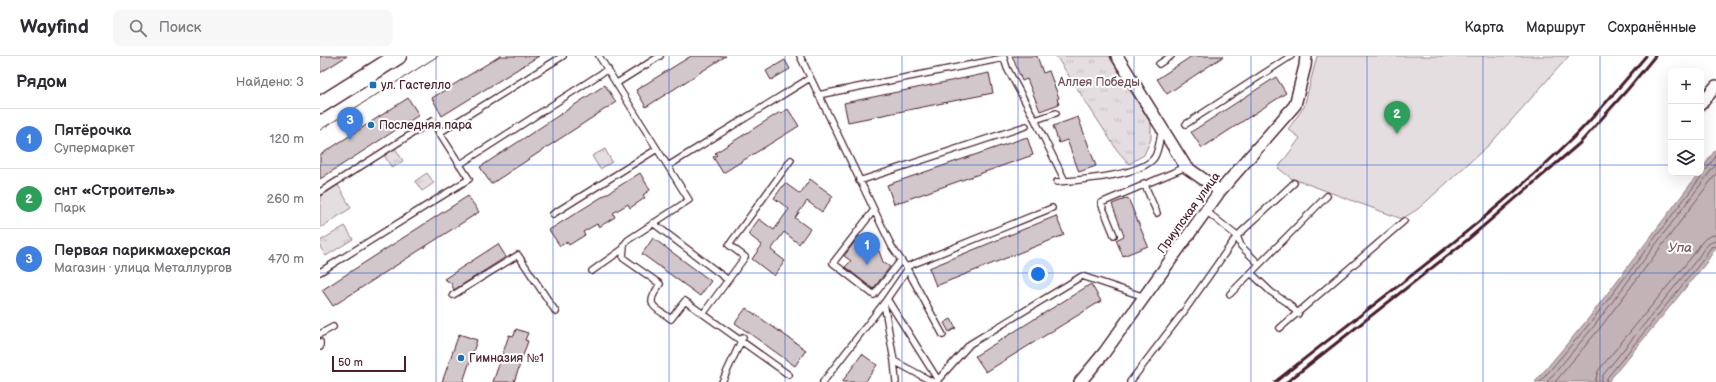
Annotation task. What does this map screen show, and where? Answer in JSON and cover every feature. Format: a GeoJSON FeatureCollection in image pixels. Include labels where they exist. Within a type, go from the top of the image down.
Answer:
{"type":"FeatureCollection","features":[{"type":"Feature","properties":{"kind":"main road"},"geometry":{"type":"LineString","coordinates":[[320,106],[398,56]]}},
{"type":"Feature","properties":{"kind":"street"},"geometry":{"type":"LineString","coordinates":[[1118,56],[1186,167],[1220,191]]}},
{"type":"Feature","properties":{"kind":"street","name":"Приупская улица"},"geometry":{"type":"LineString","coordinates":[[1080,382],[1104,353],[1220,191],[1295,105],[1305,66],[1306,56]]}},
{"type":"Feature","properties":{"kind":"street"},"geometry":{"type":"LineString","coordinates":[[1704,100],[1716,86]]}},
{"type":"Feature","properties":{"kind":"lane"},"geometry":{"type":"LineString","coordinates":[[439,133],[563,56]]}},
{"type":"Feature","properties":{"kind":"lane"},"geometry":{"type":"LineString","coordinates":[[592,271],[623,249],[628,240],[689,200],[599,56]]}},
{"type":"Feature","properties":{"kind":"lane"},"geometry":{"type":"LineString","coordinates":[[617,83],[660,56]]}},
{"type":"Feature","properties":{"kind":"lane"},"geometry":{"type":"LineString","coordinates":[[800,56],[892,247],[906,268],[943,335]]}},
{"type":"Feature","properties":{"kind":"lane"},"geometry":{"type":"LineString","coordinates":[[1159,64],[1171,56]]}},
{"type":"Feature","properties":{"kind":"lane"},"geometry":{"type":"LineString","coordinates":[[1186,124],[1291,56]]}},
{"type":"Feature","properties":{"kind":"lane"},"geometry":{"type":"LineString","coordinates":[[818,95],[1004,58],[1007,68],[1035,120],[1064,181]]}},
{"type":"Feature","properties":{"kind":"lane"},"geometry":{"type":"LineString","coordinates":[[459,164],[608,69]]}},
{"type":"Feature","properties":{"kind":"lane"},"geometry":{"type":"LineString","coordinates":[[668,166],[810,78]]}},
{"type":"Feature","properties":{"kind":"lane"},"geometry":{"type":"LineString","coordinates":[[1035,120],[1056,113]]}},
{"type":"Feature","properties":{"kind":"lane"},"geometry":{"type":"LineString","coordinates":[[320,192],[432,121],[469,179],[320,272]]}},
{"type":"Feature","properties":{"kind":"lane"},"geometry":{"type":"LineString","coordinates":[[859,181],[1026,126]]}},
{"type":"Feature","properties":{"kind":"lane"},"geometry":{"type":"LineString","coordinates":[[1057,182],[1109,177],[1147,164],[1155,157],[1162,126]]}},
{"type":"Feature","properties":{"kind":"lane"},"geometry":{"type":"LineString","coordinates":[[553,214],[658,149]]}},
{"type":"Feature","properties":{"kind":"lane"},"geometry":{"type":"LineString","coordinates":[[703,314],[745,257],[729,246],[791,160]]}},
{"type":"Feature","properties":{"kind":"lane"},"geometry":{"type":"LineString","coordinates":[[1114,235],[1101,203],[1186,167]]}},
{"type":"Feature","properties":{"kind":"lane"},"geometry":{"type":"LineString","coordinates":[[1130,382],[1185,310],[1237,236],[1294,183]]}},
{"type":"Feature","properties":{"kind":"lane"},"geometry":{"type":"LineString","coordinates":[[1144,184],[1157,213]]}},
{"type":"Feature","properties":{"kind":"lane"},"geometry":{"type":"LineString","coordinates":[[1230,294],[1327,196]]}},
{"type":"Feature","properties":{"kind":"lane"},"geometry":{"type":"LineString","coordinates":[[823,382],[886,301],[906,268],[1052,208]]}},
{"type":"Feature","properties":{"kind":"lane"},"geometry":{"type":"LineString","coordinates":[[874,210],[834,263],[874,294],[901,260]]}},
{"type":"Feature","properties":{"kind":"lane"},"geometry":{"type":"LineString","coordinates":[[1206,211],[1237,236],[1241,246],[1259,264]]}},
{"type":"Feature","properties":{"kind":"lane"},"geometry":{"type":"LineString","coordinates":[[1280,328],[1404,221]]}},
{"type":"Feature","properties":{"kind":"lane"},"geometry":{"type":"LineString","coordinates":[[653,223],[728,280]]}},
{"type":"Feature","properties":{"kind":"lane"},"geometry":{"type":"LineString","coordinates":[[623,249],[623,258],[660,284],[651,297],[651,302],[654,306],[672,319],[685,301],[742,339],[789,375]]}},
{"type":"Feature","properties":{"kind":"lane"},"geometry":{"type":"LineString","coordinates":[[453,295],[518,255],[556,312]]}},
{"type":"Feature","properties":{"kind":"lane"},"geometry":{"type":"LineString","coordinates":[[1251,273],[1271,292],[1288,303],[1298,314]]}},
{"type":"Feature","properties":{"kind":"lane"},"geometry":{"type":"LineString","coordinates":[[936,381],[970,344],[1082,276],[1144,296]]}},
{"type":"Feature","properties":{"kind":"lane"},"geometry":{"type":"LineString","coordinates":[[886,301],[896,382]]}},
{"type":"Feature","properties":{"kind":"lane"},"geometry":{"type":"LineString","coordinates":[[886,301],[936,381]]}},
{"type":"Feature","properties":{"kind":"lane"},"geometry":{"type":"LineString","coordinates":[[320,334],[333,327]]}},
{"type":"Feature","properties":{"kind":"lane"},"geometry":{"type":"LineString","coordinates":[[722,382],[742,339]]}},
{"type":"Feature","properties":{"kind":"lane"},"geometry":{"type":"LineString","coordinates":[[320,342],[320,347]]}},
{"type":"Feature","properties":{"kind":"lane"},"geometry":{"type":"LineString","coordinates":[[894,361],[936,381]]}},
{"type":"Feature","properties":{"kind":"green space","name":"Аллея Победы"},"geometry":{"type":"Polygon","coordinates":[[[1056,56],[1109,56],[1151,124],[1151,139],[1144,155],[1129,164],[1117,150],[1056,56]]]}},
{"type":"Feature","properties":{"kind":"green space"},"geometry":{"type":"Polygon","coordinates":[[[1317,56],[1569,56],[1491,143],[1418,209],[1402,219],[1291,178],[1278,168],[1300,138],[1288,129],[1304,107],[1317,56]]]}},
{"type":"Feature","properties":{"kind":"green space"},"geometry":{"type":"Polygon","coordinates":[[[395,148],[403,161],[392,168],[384,155],[395,148]]]}},
{"type":"Feature","properties":{"kind":"green space"},"geometry":{"type":"Polygon","coordinates":[[[605,149],[612,162],[600,169],[592,156],[605,149]]]}},
{"type":"Feature","properties":{"kind":"green space"},"geometry":{"type":"Polygon","coordinates":[[[427,173],[434,183],[422,191],[415,181],[427,173]]]}},
{"type":"Feature","properties":{"kind":"green space"},"geometry":{"type":"Polygon","coordinates":[[[338,185],[351,208],[320,228],[320,197],[338,185]]]}},
{"type":"Feature","properties":{"kind":"green space"},"geometry":{"type":"Polygon","coordinates":[[[345,226],[353,239],[326,256],[320,247],[320,241],[345,226]]]}},
{"type":"Feature","properties":{"kind":"water","name":"Упа"},"geometry":{"type":"Polygon","coordinates":[[[1716,149],[1716,247],[1706,263],[1608,382],[1535,382],[1588,319],[1697,176],[1704,176],[1704,166],[1716,149]]]}},
{"type":"Feature","properties":{"kind":"building"},"geometry":{"type":"Polygon","coordinates":[[[320,56],[347,56],[320,73],[320,56]]]}},
{"type":"Feature","properties":{"kind":"building"},"geometry":{"type":"Polygon","coordinates":[[[500,56],[539,56],[442,116],[432,98],[500,56]]]}},
{"type":"Feature","properties":{"kind":"building"},"geometry":{"type":"Polygon","coordinates":[[[691,56],[726,56],[646,107],[636,90],[691,56]]]}},
{"type":"Feature","properties":{"kind":"building"},"geometry":{"type":"Polygon","coordinates":[[[1012,56],[1037,56],[1043,73],[1049,71],[1059,98],[1057,99],[1059,104],[1040,111],[1027,79],[1022,81],[1012,56]]]}},
{"type":"Feature","properties":{"kind":"building"},"geometry":{"type":"Polygon","coordinates":[[[1192,56],[1224,56],[1167,94],[1157,79],[1192,56]]]}},
{"type":"Feature","properties":{"kind":"building"},"geometry":{"type":"Polygon","coordinates":[[[785,60],[790,69],[771,80],[766,71],[785,60]]]}},
{"type":"Feature","properties":{"kind":"building"},"geometry":{"type":"Polygon","coordinates":[[[989,73],[993,93],[848,122],[844,103],[989,73]]]}},
{"type":"Feature","properties":{"kind":"building"},"geometry":{"type":"Polygon","coordinates":[[[1276,77],[1286,93],[1202,148],[1191,132],[1276,77]]]}},
{"type":"Feature","properties":{"kind":"building"},"geometry":{"type":"Polygon","coordinates":[[[605,85],[616,102],[491,184],[480,167],[605,85]]]}},
{"type":"Feature","properties":{"kind":"building"},"geometry":{"type":"Polygon","coordinates":[[[408,98],[419,115],[320,179],[320,155],[408,98]]]}},
{"type":"Feature","properties":{"kind":"building"},"geometry":{"type":"Polygon","coordinates":[[[788,109],[799,126],[723,173],[713,157],[717,155],[715,153],[780,112],[781,113],[788,109]]]}},
{"type":"Feature","properties":{"kind":"building"},"geometry":{"type":"Polygon","coordinates":[[[1078,117],[1096,166],[1079,172],[1067,140],[1059,143],[1053,126],[1078,117]]]}},
{"type":"Feature","properties":{"kind":"building"},"geometry":{"type":"Polygon","coordinates":[[[1027,137],[1033,155],[894,204],[887,185],[1027,137]]]}},
{"type":"Feature","properties":{"kind":"building"},"geometry":{"type":"Polygon","coordinates":[[[640,173],[650,190],[643,195],[645,198],[630,208],[628,204],[613,213],[615,217],[599,227],[597,224],[583,232],[585,235],[569,245],[567,242],[560,246],[549,230],[640,173]]]}},
{"type":"Feature","properties":{"kind":"building"},"geometry":{"type":"Polygon","coordinates":[[[810,179],[833,196],[822,212],[807,201],[795,218],[810,229],[799,244],[784,232],[771,250],[785,261],[774,276],[752,259],[762,245],[748,234],[759,219],[774,230],[789,209],[774,198],[785,183],[800,194],[810,179]]]}},
{"type":"Feature","properties":{"kind":"building"},"geometry":{"type":"Polygon","coordinates":[[[468,196],[479,212],[333,306],[322,290],[468,196]]]}},
{"type":"Feature","properties":{"kind":"building"},"geometry":{"type":"Polygon","coordinates":[[[1128,198],[1148,246],[1123,256],[1116,240],[1124,236],[1112,204],[1128,198]]]}},
{"type":"Feature","properties":{"kind":"building"},"geometry":{"type":"Polygon","coordinates":[[[1056,216],[1064,235],[936,286],[929,268],[1056,216]]]}},
{"type":"Feature","properties":{"kind":"building"},"geometry":{"type":"Polygon","coordinates":[[[859,236],[879,251],[883,262],[890,267],[873,289],[845,267],[851,261],[844,256],[859,236]]]}},
{"type":"Feature","properties":{"kind":"building"},"geometry":{"type":"Polygon","coordinates":[[[653,238],[711,281],[700,296],[642,254],[653,238]]]}},
{"type":"Feature","properties":{"kind":"building"},"geometry":{"type":"Polygon","coordinates":[[[498,244],[506,257],[454,290],[451,283],[444,279],[498,244]]]}},
{"type":"Feature","properties":{"kind":"building"},"geometry":{"type":"Polygon","coordinates":[[[1091,284],[1101,301],[986,372],[975,356],[1091,284]]]}},
{"type":"Feature","properties":{"kind":"building"},"geometry":{"type":"Polygon","coordinates":[[[746,308],[806,350],[795,366],[735,323],[746,308]]]}},
{"type":"Feature","properties":{"kind":"building"},"geometry":{"type":"Polygon","coordinates":[[[951,319],[956,328],[949,332],[944,323],[951,319]]]}},
{"type":"Feature","properties":{"kind":"building","name":"Гимназия №1"},"geometry":{"type":"Polygon","coordinates":[[[516,329],[528,333],[525,340],[528,341],[514,382],[493,382],[509,335],[514,336],[516,329]]]}},
{"type":"Feature","properties":{"kind":"building","name":"Гимназия №1"},"geometry":{"type":"Polygon","coordinates":[[[459,334],[477,340],[463,382],[442,382],[459,334]]]}},
{"type":"Feature","properties":{"kind":"building"},"geometry":{"type":"Polygon","coordinates":[[[862,354],[877,365],[865,382],[842,382],[862,354]]]}},
{"type":"Feature","properties":{"kind":"tram line"},"geometry":{"type":"LineString","coordinates":[[320,130],[438,56]]}},
{"type":"Feature","properties":{"kind":"railway"},"geometry":{"type":"LineString","coordinates":[[1275,382],[1465,233],[1538,171],[1583,128],[1646,56]]}},
{"type":"Feature","properties":{"kind":"railway"},"geometry":{"type":"LineString","coordinates":[[1287,382],[1466,241],[1580,143],[1655,56]]}},
{"type":"Feature","properties":{"kind":"place","name":"ул. Гастелло"},"geometry":{"type":"Point","coordinates":[373,85]}},
{"type":"Feature","properties":{"kind":"place","name":"Последняя пара"},"geometry":{"type":"Point","coordinates":[371,125]}},
{"type":"Feature","properties":{"kind":"place","name":"снт «Строитель»"},"geometry":{"type":"Point","coordinates":[1397,134]}},
{"type":"Feature","properties":{"kind":"place","name":"Первая парикмахерская"},"geometry":{"type":"Point","coordinates":[350,140]}},
{"type":"Feature","properties":{"kind":"place","name":"Пятёрочка"},"geometry":{"type":"Point","coordinates":[867,265]}},
{"type":"Feature","properties":{"kind":"place","name":"Гимназия №1"},"geometry":{"type":"Point","coordinates":[461,358]}}]}
